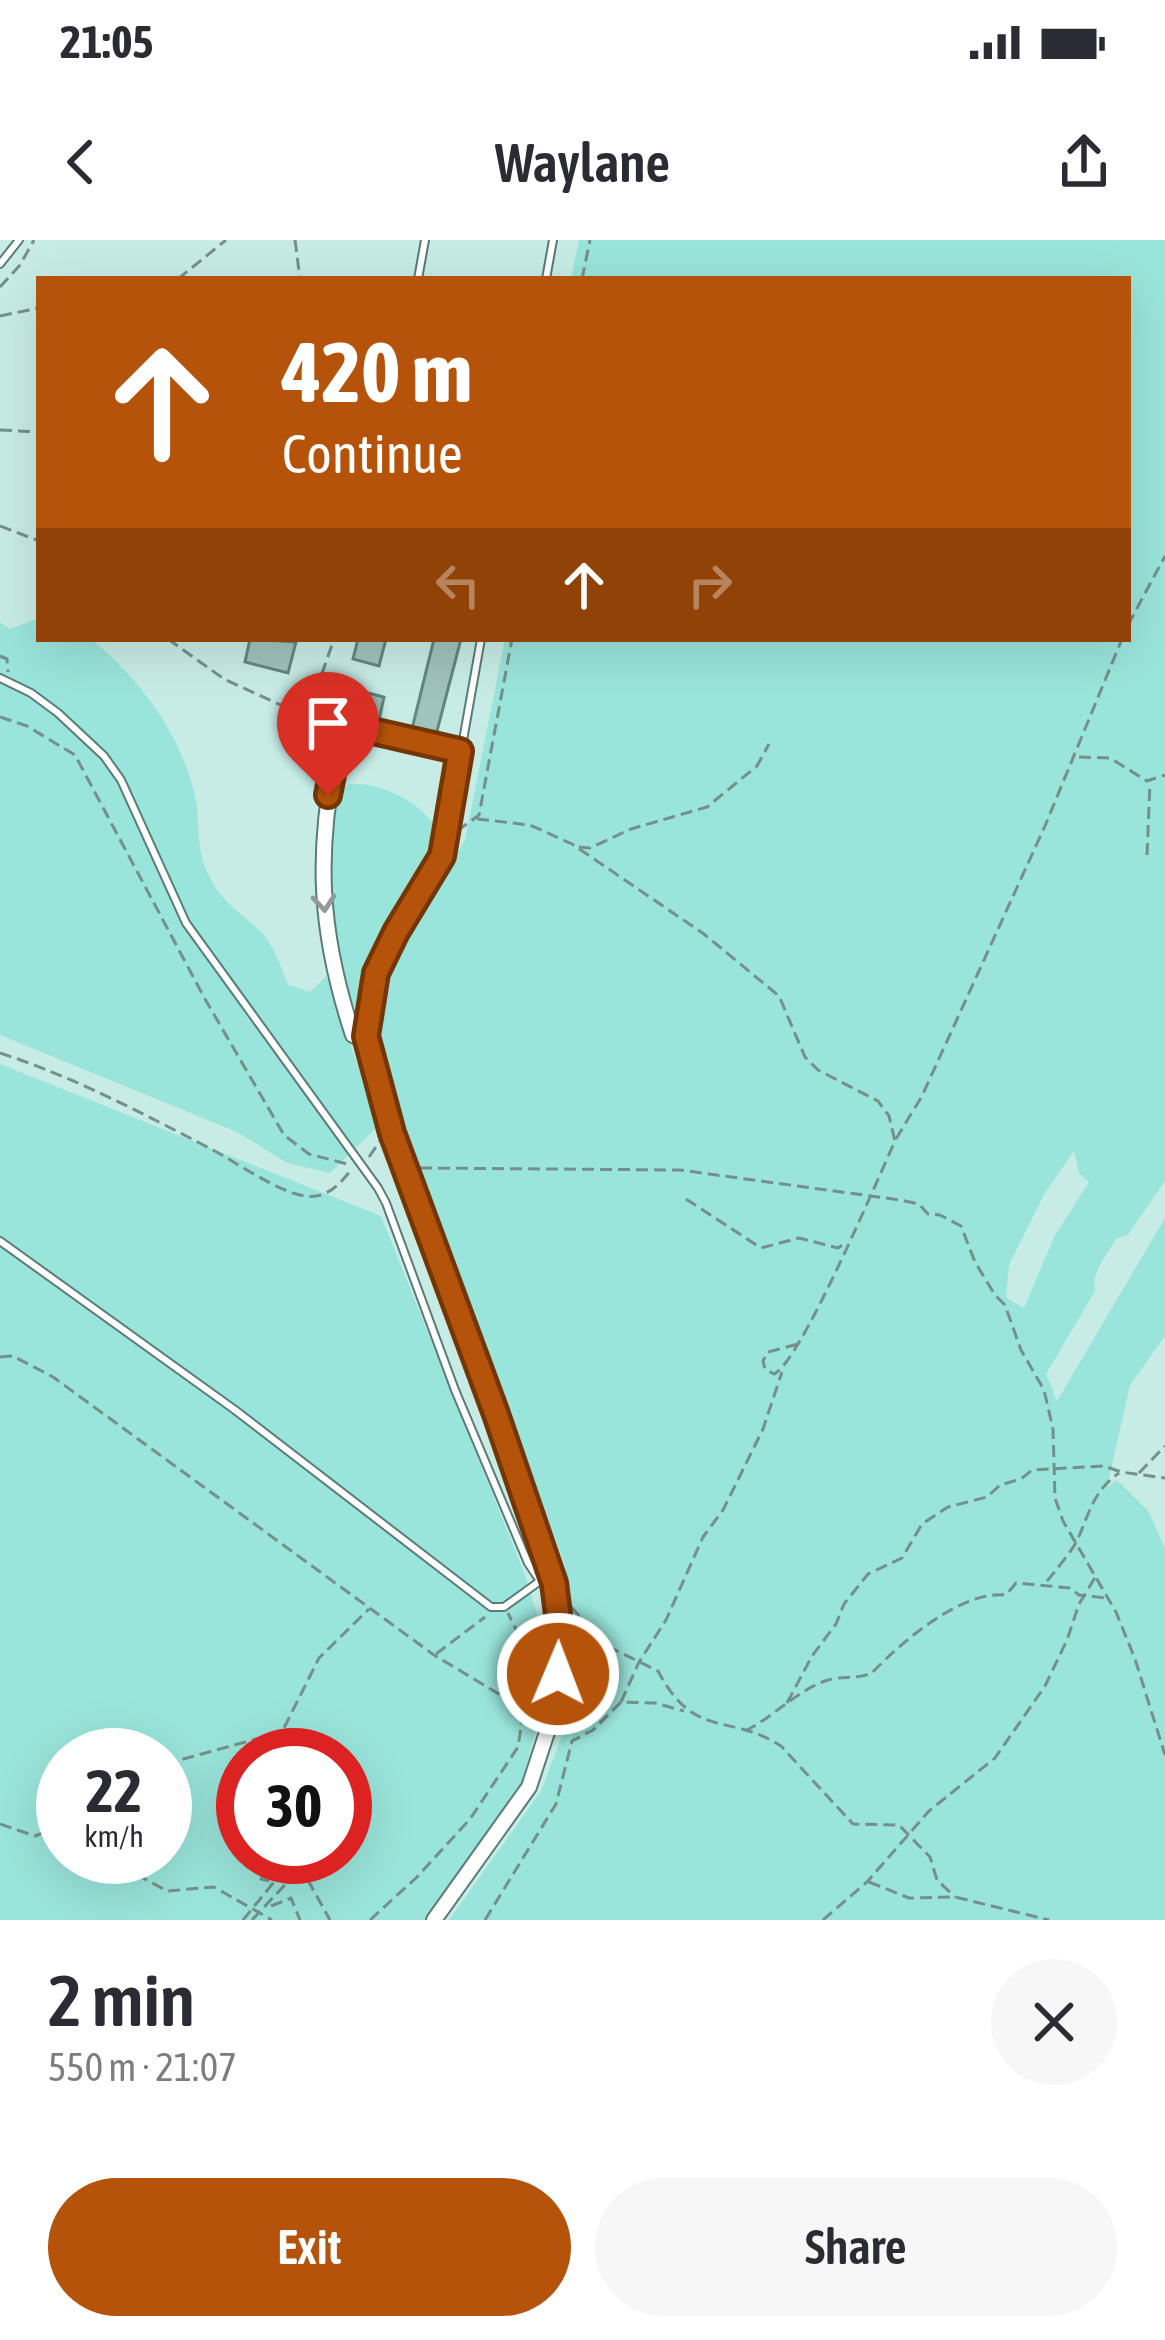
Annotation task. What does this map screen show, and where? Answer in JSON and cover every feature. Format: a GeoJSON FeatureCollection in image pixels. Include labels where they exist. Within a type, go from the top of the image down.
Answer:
{"type":"FeatureCollection","features":[{"type":"Feature","properties":{"kind":"street"},"geometry":{"type":"LineString","coordinates":[[338,746],[322,830],[322,892],[332,967],[343,1005],[353,1035],[368,1042]]}},
{"type":"Feature","properties":{"kind":"street"},"geometry":{"type":"LineString","coordinates":[[434,1920],[529,1787],[554,1711],[561,1638],[557,1604],[392,1133],[368,1042],[367,1013],[376,973],[439,863],[446,839]]}},
{"type":"Feature","properties":{"kind":"lane"},"geometry":{"type":"LineString","coordinates":[[0,264],[19,240]]}},
{"type":"Feature","properties":{"kind":"lane"},"geometry":{"type":"LineString","coordinates":[[418,276],[424,240]]}},
{"type":"Feature","properties":{"kind":"lane"},"geometry":{"type":"LineString","coordinates":[[547,276],[553,240]]}},
{"type":"Feature","properties":{"kind":"lane"},"geometry":{"type":"LineString","coordinates":[[446,839],[480,642]]}},
{"type":"Feature","properties":{"kind":"lane"},"geometry":{"type":"LineString","coordinates":[[0,1240],[235,1410],[490,1607],[504,1607],[547,1582],[528,1563],[455,1390],[386,1203],[186,923],[121,781],[104,756],[58,713],[2,678]]}},
{"type":"Feature","properties":{"kind":"lane"},"geometry":{"type":"LineString","coordinates":[[308,717],[460,751]]}},
{"type":"Feature","properties":{"kind":"lane"},"geometry":{"type":"LineString","coordinates":[[338,746],[342,724]]}},
{"type":"Feature","properties":{"kind":"path"},"geometry":{"type":"LineString","coordinates":[[0,287],[34,240]]}},
{"type":"Feature","properties":{"kind":"path"},"geometry":{"type":"LineString","coordinates":[[182,276],[226,240]]}},
{"type":"Feature","properties":{"kind":"path"},"geometry":{"type":"LineString","coordinates":[[295,240],[300,276]]}},
{"type":"Feature","properties":{"kind":"path"},"geometry":{"type":"LineString","coordinates":[[584,276],[590,240]]}},
{"type":"Feature","properties":{"kind":"path"},"geometry":{"type":"LineString","coordinates":[[0,316],[36,309]]}},
{"type":"Feature","properties":{"kind":"path"},"geometry":{"type":"LineString","coordinates":[[0,430],[36,432]]}},
{"type":"Feature","properties":{"kind":"path"},"geometry":{"type":"LineString","coordinates":[[0,526],[36,540]]}},
{"type":"Feature","properties":{"kind":"path"},"geometry":{"type":"LineString","coordinates":[[1131,619],[1165,556]]}},
{"type":"Feature","properties":{"kind":"path"},"geometry":{"type":"LineString","coordinates":[[172,642],[224,680],[308,717],[333,642]]}},
{"type":"Feature","properties":{"kind":"path"},"geometry":{"type":"LineString","coordinates":[[477,819],[511,642]]}},
{"type":"Feature","properties":{"kind":"path"},"geometry":{"type":"LineString","coordinates":[[485,1920],[556,1804],[572,1741],[592,1730],[621,1702],[639,1662],[667,1621],[703,1537],[723,1510],[763,1429],[782,1372],[895,1141],[922,1096],[1076,757],[1121,642]]}},
{"type":"Feature","properties":{"kind":"path"},"geometry":{"type":"LineString","coordinates":[[0,656],[7,658],[10,670],[2,678]]}},
{"type":"Feature","properties":{"kind":"path"},"geometry":{"type":"LineString","coordinates":[[0,717],[27,726],[75,755],[214,1017],[284,1136],[309,1154],[357,1165]]}},
{"type":"Feature","properties":{"kind":"path"},"geometry":{"type":"LineString","coordinates":[[572,844],[590,848],[631,829],[707,808],[757,766],[769,744]]}},
{"type":"Feature","properties":{"kind":"path"},"geometry":{"type":"LineString","coordinates":[[1076,757],[1110,758],[1150,781]]}},
{"type":"Feature","properties":{"kind":"path"},"geometry":{"type":"LineString","coordinates":[[1150,781],[1165,775]]}},
{"type":"Feature","properties":{"kind":"path"},"geometry":{"type":"LineString","coordinates":[[1147,855],[1150,781]]}},
{"type":"Feature","properties":{"kind":"path"},"geometry":{"type":"LineString","coordinates":[[446,839],[477,819],[530,825],[572,844],[704,934],[779,996],[805,1057],[818,1070],[878,1101],[889,1116],[895,1141]]}},
{"type":"Feature","properties":{"kind":"path"},"geometry":{"type":"LineString","coordinates":[[0,1053],[118,1100],[294,1193],[324,1194],[337,1187],[392,1133]]}},
{"type":"Feature","properties":{"kind":"path"},"geometry":{"type":"LineString","coordinates":[[407,1174],[419,1168],[661,1169],[871,1194],[919,1204],[928,1214],[961,1226],[976,1262],[1005,1304],[1044,1390],[1057,1471],[1055,1498],[1111,1601],[1165,1755]]}},
{"type":"Feature","properties":{"kind":"path"},"geometry":{"type":"LineString","coordinates":[[686,1199],[761,1248],[799,1238],[838,1248],[847,1242]]}},
{"type":"Feature","properties":{"kind":"path"},"geometry":{"type":"LineString","coordinates":[[782,1372],[765,1370],[765,1355],[798,1344]]}},
{"type":"Feature","properties":{"kind":"path"},"geometry":{"type":"LineString","coordinates":[[0,1357],[13,1357],[53,1377],[369,1609],[509,1700],[522,1721],[518,1747],[470,1819],[370,1920]]}},
{"type":"Feature","properties":{"kind":"path"},"geometry":{"type":"LineString","coordinates":[[1137,1474],[1165,1446]]}},
{"type":"Feature","properties":{"kind":"path"},"geometry":{"type":"LineString","coordinates":[[743,1732],[780,1712],[844,1604],[868,1574],[902,1558],[922,1524],[948,1507],[987,1497],[1029,1471],[1076,1471],[1090,1465],[1165,1478]]}},
{"type":"Feature","properties":{"kind":"path"},"geometry":{"type":"LineString","coordinates":[[1044,1584],[1077,1543],[1096,1495],[1121,1472]]}},
{"type":"Feature","properties":{"kind":"path"},"geometry":{"type":"LineString","coordinates":[[823,1920],[867,1882],[929,1811],[995,1757],[1045,1686],[1096,1576]]}},
{"type":"Feature","properties":{"kind":"path"},"geometry":{"type":"LineString","coordinates":[[787,1703],[826,1681],[872,1673],[943,1612],[986,1595],[1006,1595],[1016,1582],[1070,1588],[1111,1601]]}},
{"type":"Feature","properties":{"kind":"path"},"geometry":{"type":"LineString","coordinates":[[557,1604],[571,1606],[609,1647],[658,1671],[691,1714],[781,1746],[853,1824],[887,1822],[909,1834],[930,1857],[943,1889],[956,1897]]}},
{"type":"Feature","properties":{"kind":"path"},"geometry":{"type":"LineString","coordinates":[[434,1655],[482,1620],[490,1607]]}},
{"type":"Feature","properties":{"kind":"path"},"geometry":{"type":"LineString","coordinates":[[504,1607],[524,1646],[509,1700]]}},
{"type":"Feature","properties":{"kind":"path"},"geometry":{"type":"LineString","coordinates":[[192,1754],[282,1732],[319,1658],[369,1609]]}},
{"type":"Feature","properties":{"kind":"path"},"geometry":{"type":"LineString","coordinates":[[621,1702],[655,1703],[691,1714]]}},
{"type":"Feature","properties":{"kind":"path"},"geometry":{"type":"LineString","coordinates":[[0,1824],[36,1834]]}},
{"type":"Feature","properties":{"kind":"path"},"geometry":{"type":"LineString","coordinates":[[867,1882],[909,1898],[956,1897],[1046,1920]]}},
{"type":"Feature","properties":{"kind":"path"},"geometry":{"type":"LineString","coordinates":[[153,1884],[167,1892],[214,1887],[272,1920]]}},
{"type":"Feature","properties":{"kind":"path"},"geometry":{"type":"LineString","coordinates":[[243,1920],[272,1884]]}},
{"type":"Feature","properties":{"kind":"path"},"geometry":{"type":"LineString","coordinates":[[252,1920],[287,1884]]}},
{"type":"Feature","properties":{"kind":"path"},"geometry":{"type":"LineString","coordinates":[[310,1884],[330,1920]]}},
{"type":"Feature","properties":{"kind":"path"},"geometry":{"type":"LineString","coordinates":[[268,1906],[290,1898],[300,1920]]}},
{"type":"Feature","properties":{"kind":"shaded area"},"geometry":{"type":"Polygon","coordinates":[[[579,240],[1165,240],[1165,1181],[1128,1235],[1116,1239],[1102,1261],[1094,1279],[1095,1291],[1046,1374],[1057,1401],[1165,1218],[1165,1336],[1130,1385],[1107,1487],[1117,1480],[1149,1512],[1165,1549],[1165,1920],[449,1920],[541,1791],[565,1727],[576,1654],[565,1565],[455,1264],[391,1105],[383,1058],[381,1012],[389,977],[465,840],[504,642],[1131,642],[1131,276],[572,276],[579,240]],[[1074,1151],[1046,1191],[1009,1265],[1006,1298],[1024,1308],[1055,1235],[1089,1182],[1079,1173],[1074,1151]]]}},
{"type":"Feature","properties":{"kind":"shaded area"},"geometry":{"type":"Polygon","coordinates":[[[36,619],[36,642],[94,642],[127,672],[157,711],[181,754],[196,801],[202,856],[214,884],[268,940],[288,985],[310,992],[326,976],[379,1125],[330,1173],[287,1163],[237,1132],[0,1035],[0,622],[10,629],[36,619]]]}},
{"type":"Feature","properties":{"kind":"shaded area"},"geometry":{"type":"Polygon","coordinates":[[[349,784],[374,786],[402,797],[425,814],[439,836],[434,861],[377,953],[362,1002],[356,1007],[338,966],[331,908],[334,799],[349,784]]]}},
{"type":"Feature","properties":{"kind":"shaded area"},"geometry":{"type":"Polygon","coordinates":[[[0,1064],[381,1216],[525,1575],[543,1634],[542,1709],[521,1784],[424,1920],[0,1920],[0,1064]]]}},
{"type":"Feature","properties":{"kind":"building"},"geometry":{"type":"Polygon","coordinates":[[[249,642],[296,642],[288,673],[245,662],[249,642]]]}},
{"type":"Feature","properties":{"kind":"building"},"geometry":{"type":"Polygon","coordinates":[[[357,642],[385,642],[379,666],[353,659],[357,642]]]}},
{"type":"Feature","properties":{"kind":"building"},"geometry":{"type":"Polygon","coordinates":[[[433,642],[460,642],[436,735],[412,729],[433,642]]]}},
{"type":"Feature","properties":{"kind":"building"},"geometry":{"type":"Polygon","coordinates":[[[345,687],[384,697],[379,720],[339,711],[345,687]]]}},
{"type":"Feature","properties":{"kind":"route"},"geometry":{"type":"LineString","coordinates":[[328,795],[342,724],[460,751],[445,847],[376,973],[366,1036],[392,1133],[554,1583],[561,1638],[558,1674]]}}]}
